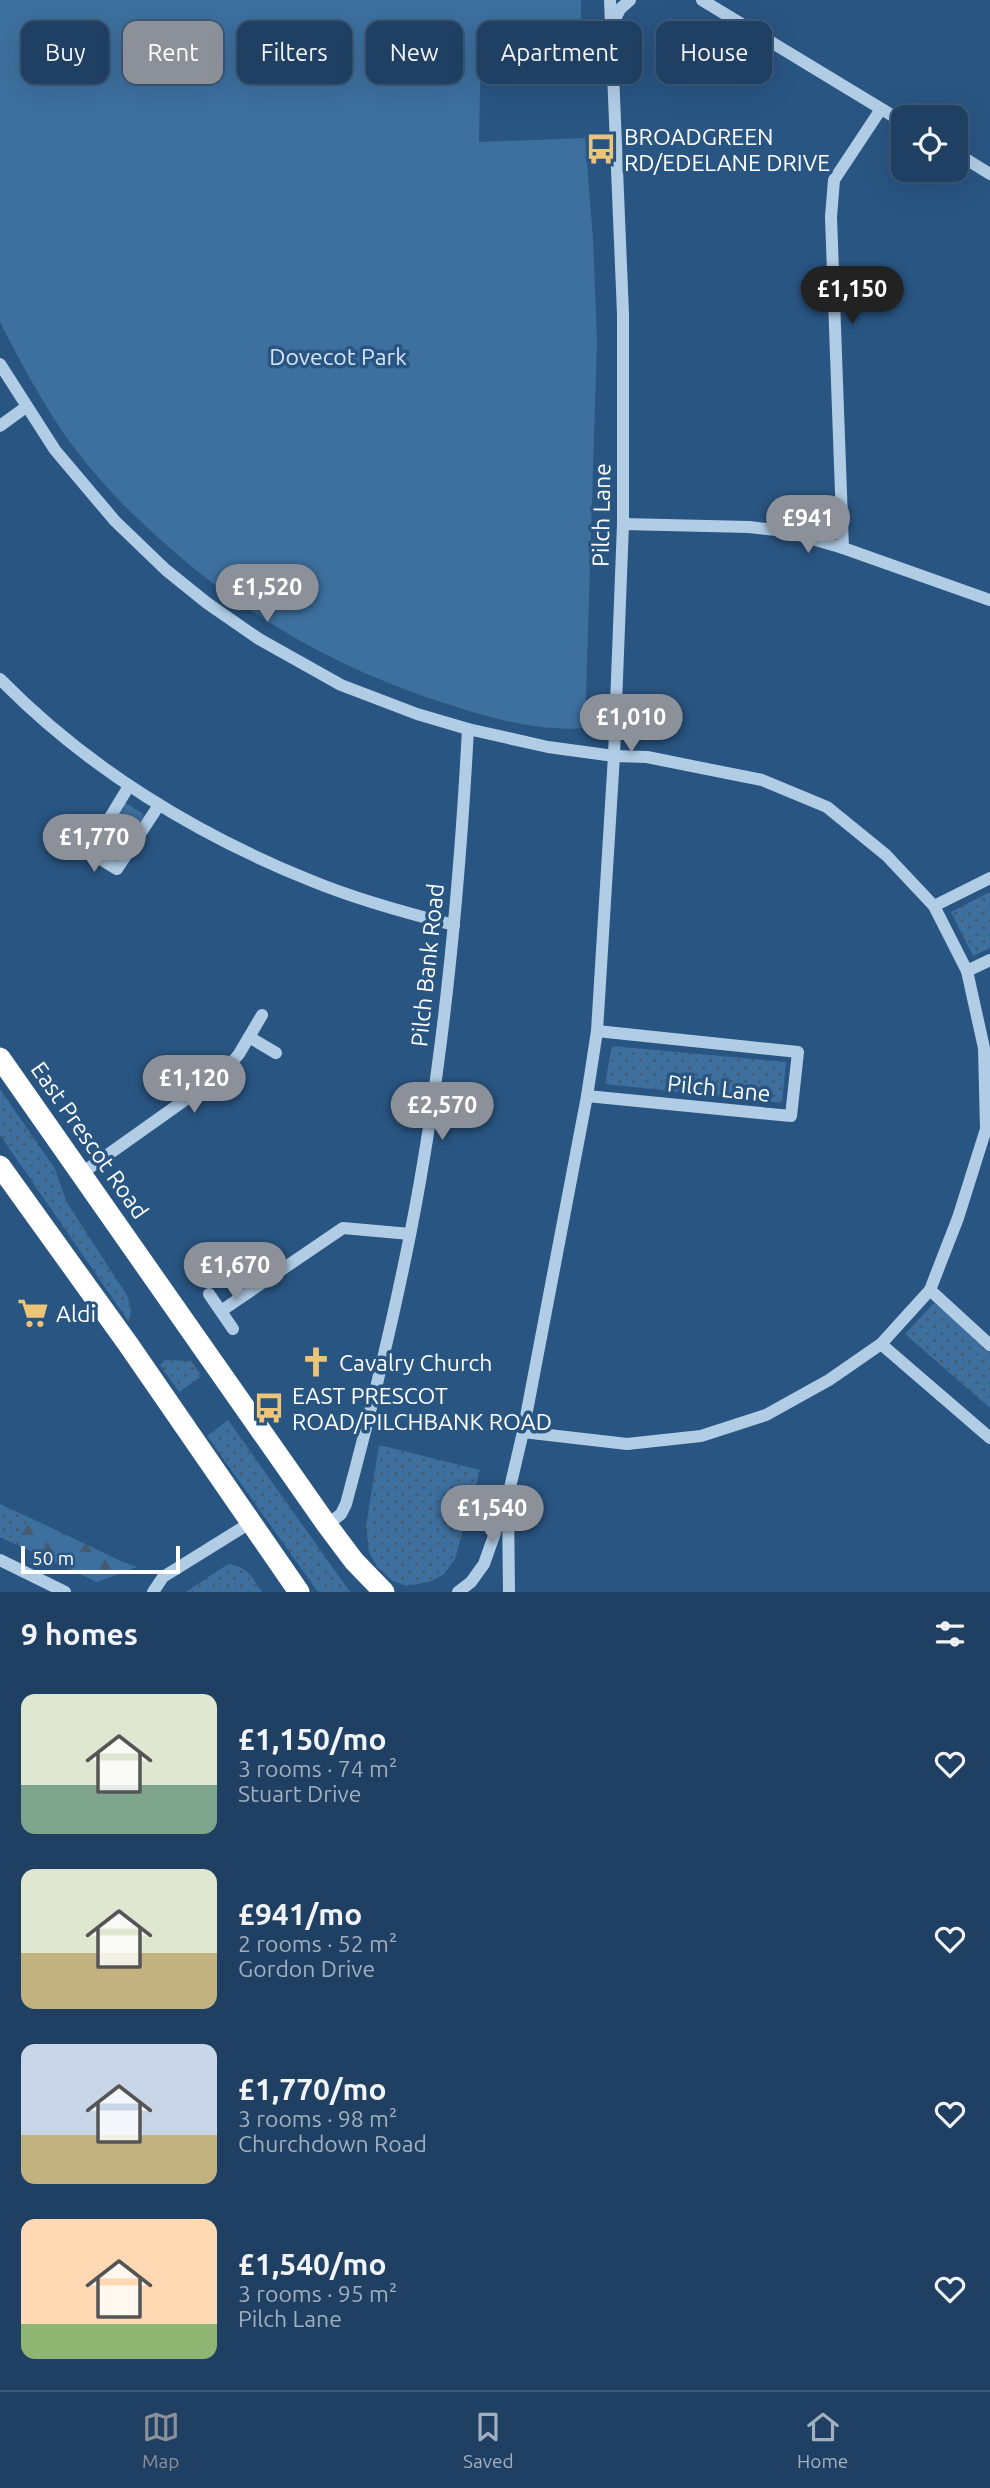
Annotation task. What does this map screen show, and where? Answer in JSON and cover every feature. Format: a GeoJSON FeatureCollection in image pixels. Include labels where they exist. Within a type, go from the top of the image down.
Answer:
{"type":"FeatureCollection","features":[{"type":"Feature","properties":{"kind":"highway","name":"East Prescot Road"},"geometry":{"type":"LineString","coordinates":[[0,1058],[327,1525],[354,1561],[384,1592]]}},
{"type":"Feature","properties":{"kind":"highway"},"geometry":{"type":"LineString","coordinates":[[0,1166],[128,1344],[299,1592]]}},
{"type":"Feature","properties":{"kind":"street","name":"Pilch Lane"},"geometry":{"type":"LineString","coordinates":[[610,0],[611,21]]}},
{"type":"Feature","properties":{"kind":"street"},"geometry":{"type":"LineString","coordinates":[[614,21],[620,9],[630,0]]}},
{"type":"Feature","properties":{"kind":"street"},"geometry":{"type":"LineString","coordinates":[[702,0],[891,115]]}},
{"type":"Feature","properties":{"kind":"street","name":"Pilch Lane"},"geometry":{"type":"LineString","coordinates":[[458,1592],[471,1582],[484,1564],[508,1496],[523,1432],[597,1031],[614,757],[623,524],[623,314],[613,84]]}},
{"type":"Feature","properties":{"kind":"street"},"geometry":{"type":"LineString","coordinates":[[843,548],[831,217],[834,180],[881,109]]}},
{"type":"Feature","properties":{"kind":"street"},"geometry":{"type":"LineString","coordinates":[[968,160],[990,173]]}},
{"type":"Feature","properties":{"kind":"street"},"geometry":{"type":"LineString","coordinates":[[0,364],[62,458],[115,521],[166,570],[231,620],[341,685],[417,714],[548,747],[614,757],[647,757],[762,780],[827,807],[886,855],[934,906],[967,971],[984,1048],[986,1129],[958,1218],[930,1290],[881,1344],[829,1380],[765,1415],[701,1436],[627,1444],[523,1432]]}},
{"type":"Feature","properties":{"kind":"street"},"geometry":{"type":"LineString","coordinates":[[0,426],[26,407]]}},
{"type":"Feature","properties":{"kind":"street"},"geometry":{"type":"LineString","coordinates":[[623,524],[749,527],[785,531],[843,548],[990,600]]}},
{"type":"Feature","properties":{"kind":"street"},"geometry":{"type":"LineString","coordinates":[[0,680],[65,737],[129,786],[257,858],[313,882],[394,909],[454,925]]}},
{"type":"Feature","properties":{"kind":"street","name":"Pilch Bank Road"},"geometry":{"type":"LineString","coordinates":[[327,1525],[341,1514],[346,1504],[370,1414],[410,1234],[441,1045],[454,925],[468,729]]}},
{"type":"Feature","properties":{"kind":"street"},"geometry":{"type":"LineString","coordinates":[[129,786],[89,852],[117,869],[159,805]]}},
{"type":"Feature","properties":{"kind":"street"},"geometry":{"type":"LineString","coordinates":[[934,906],[990,878]]}},
{"type":"Feature","properties":{"kind":"street"},"geometry":{"type":"LineString","coordinates":[[967,971],[990,960]]}},
{"type":"Feature","properties":{"kind":"street"},"geometry":{"type":"LineString","coordinates":[[82,1173],[223,1073],[239,1054],[262,1015]]}},
{"type":"Feature","properties":{"kind":"street","name":"Pilch Lane"},"geometry":{"type":"LineString","coordinates":[[587,1096],[791,1116],[798,1052],[597,1031]]}},
{"type":"Feature","properties":{"kind":"street"},"geometry":{"type":"LineString","coordinates":[[249,1037],[276,1053]]}},
{"type":"Feature","properties":{"kind":"street"},"geometry":{"type":"LineString","coordinates":[[221,1311],[343,1228],[410,1234]]}},
{"type":"Feature","properties":{"kind":"street"},"geometry":{"type":"LineString","coordinates":[[930,1290],[990,1345]]}},
{"type":"Feature","properties":{"kind":"street"},"geometry":{"type":"LineString","coordinates":[[209,1294],[233,1329]]}},
{"type":"Feature","properties":{"kind":"street"},"geometry":{"type":"LineString","coordinates":[[881,1344],[990,1438]]}},
{"type":"Feature","properties":{"kind":"street","name":"Pilch Lane"},"geometry":{"type":"LineString","coordinates":[[508,1496],[509,1592]]}},
{"type":"Feature","properties":{"kind":"street"},"geometry":{"type":"LineString","coordinates":[[153,1592],[163,1577],[250,1523]]}},
{"type":"Feature","properties":{"kind":"street"},"geometry":{"type":"LineString","coordinates":[[0,1560],[65,1592]]}},
{"type":"Feature","properties":{"kind":"green space","name":"Dovecot Park"},"geometry":{"type":"Polygon","coordinates":[[[0,0],[581,0],[581,21],[477,21],[477,84],[480,84],[479,142],[585,138],[597,341],[585,728],[548,728],[512,722],[441,702],[364,673],[328,656],[259,616],[194,569],[108,488],[60,428],[0,322],[0,0]]]}},
{"type":"Feature","properties":{"kind":"green space"},"geometry":{"type":"Polygon","coordinates":[[[124,802],[145,815],[121,851],[108,853],[101,842],[124,802]]]}},
{"type":"Feature","properties":{"kind":"green space"},"geometry":{"type":"Polygon","coordinates":[[[990,892],[990,948],[973,956],[951,912],[990,892]]]}},
{"type":"Feature","properties":{"kind":"green space"},"geometry":{"type":"Polygon","coordinates":[[[612,1046],[786,1062],[782,1103],[605,1084],[612,1046]]]}},
{"type":"Feature","properties":{"kind":"green space"},"geometry":{"type":"Polygon","coordinates":[[[0,1089],[55,1169],[67,1203],[128,1297],[131,1311],[129,1322],[0,1135],[0,1089]]]}},
{"type":"Feature","properties":{"kind":"green space"},"geometry":{"type":"Polygon","coordinates":[[[934,1303],[990,1349],[990,1408],[905,1334],[934,1303]]]}},
{"type":"Feature","properties":{"kind":"green space"},"geometry":{"type":"Polygon","coordinates":[[[165,1360],[191,1361],[202,1376],[179,1392],[160,1365],[165,1360]]]}},
{"type":"Feature","properties":{"kind":"green space"},"geometry":{"type":"Polygon","coordinates":[[[228,1420],[350,1592],[318,1592],[207,1436],[228,1420]]]}},
{"type":"Feature","properties":{"kind":"green space"},"geometry":{"type":"Polygon","coordinates":[[[379,1445],[480,1470],[455,1559],[444,1574],[432,1581],[407,1586],[393,1581],[377,1567],[369,1552],[366,1526],[379,1445]]]}},
{"type":"Feature","properties":{"kind":"green space"},"geometry":{"type":"Polygon","coordinates":[[[0,1504],[37,1521],[28,1523],[20,1539],[28,1550],[0,1537],[0,1504]]]}},
{"type":"Feature","properties":{"kind":"green space"},"geometry":{"type":"Polygon","coordinates":[[[37,1521],[137,1567],[97,1582],[28,1550],[20,1539],[28,1523],[37,1521]]]}},
{"type":"Feature","properties":{"kind":"green space"},"geometry":{"type":"Polygon","coordinates":[[[228,1564],[244,1570],[262,1592],[186,1592],[228,1564]]]}},
{"type":"Feature","properties":{"kind":"place","name":"BROADGREEN RD/EDELANE DRIVE"},"geometry":{"type":"Point","coordinates":[601,149]}},
{"type":"Feature","properties":{"kind":"place","name":"Aldi"},"geometry":{"type":"Point","coordinates":[33,1313]}},
{"type":"Feature","properties":{"kind":"place","name":"Cavalry Church"},"geometry":{"type":"Point","coordinates":[316,1362]}},
{"type":"Feature","properties":{"kind":"place","name":"EAST PRESCOT ROAD/PILCHBANK ROAD"},"geometry":{"type":"Point","coordinates":[269,1408]}}]}
